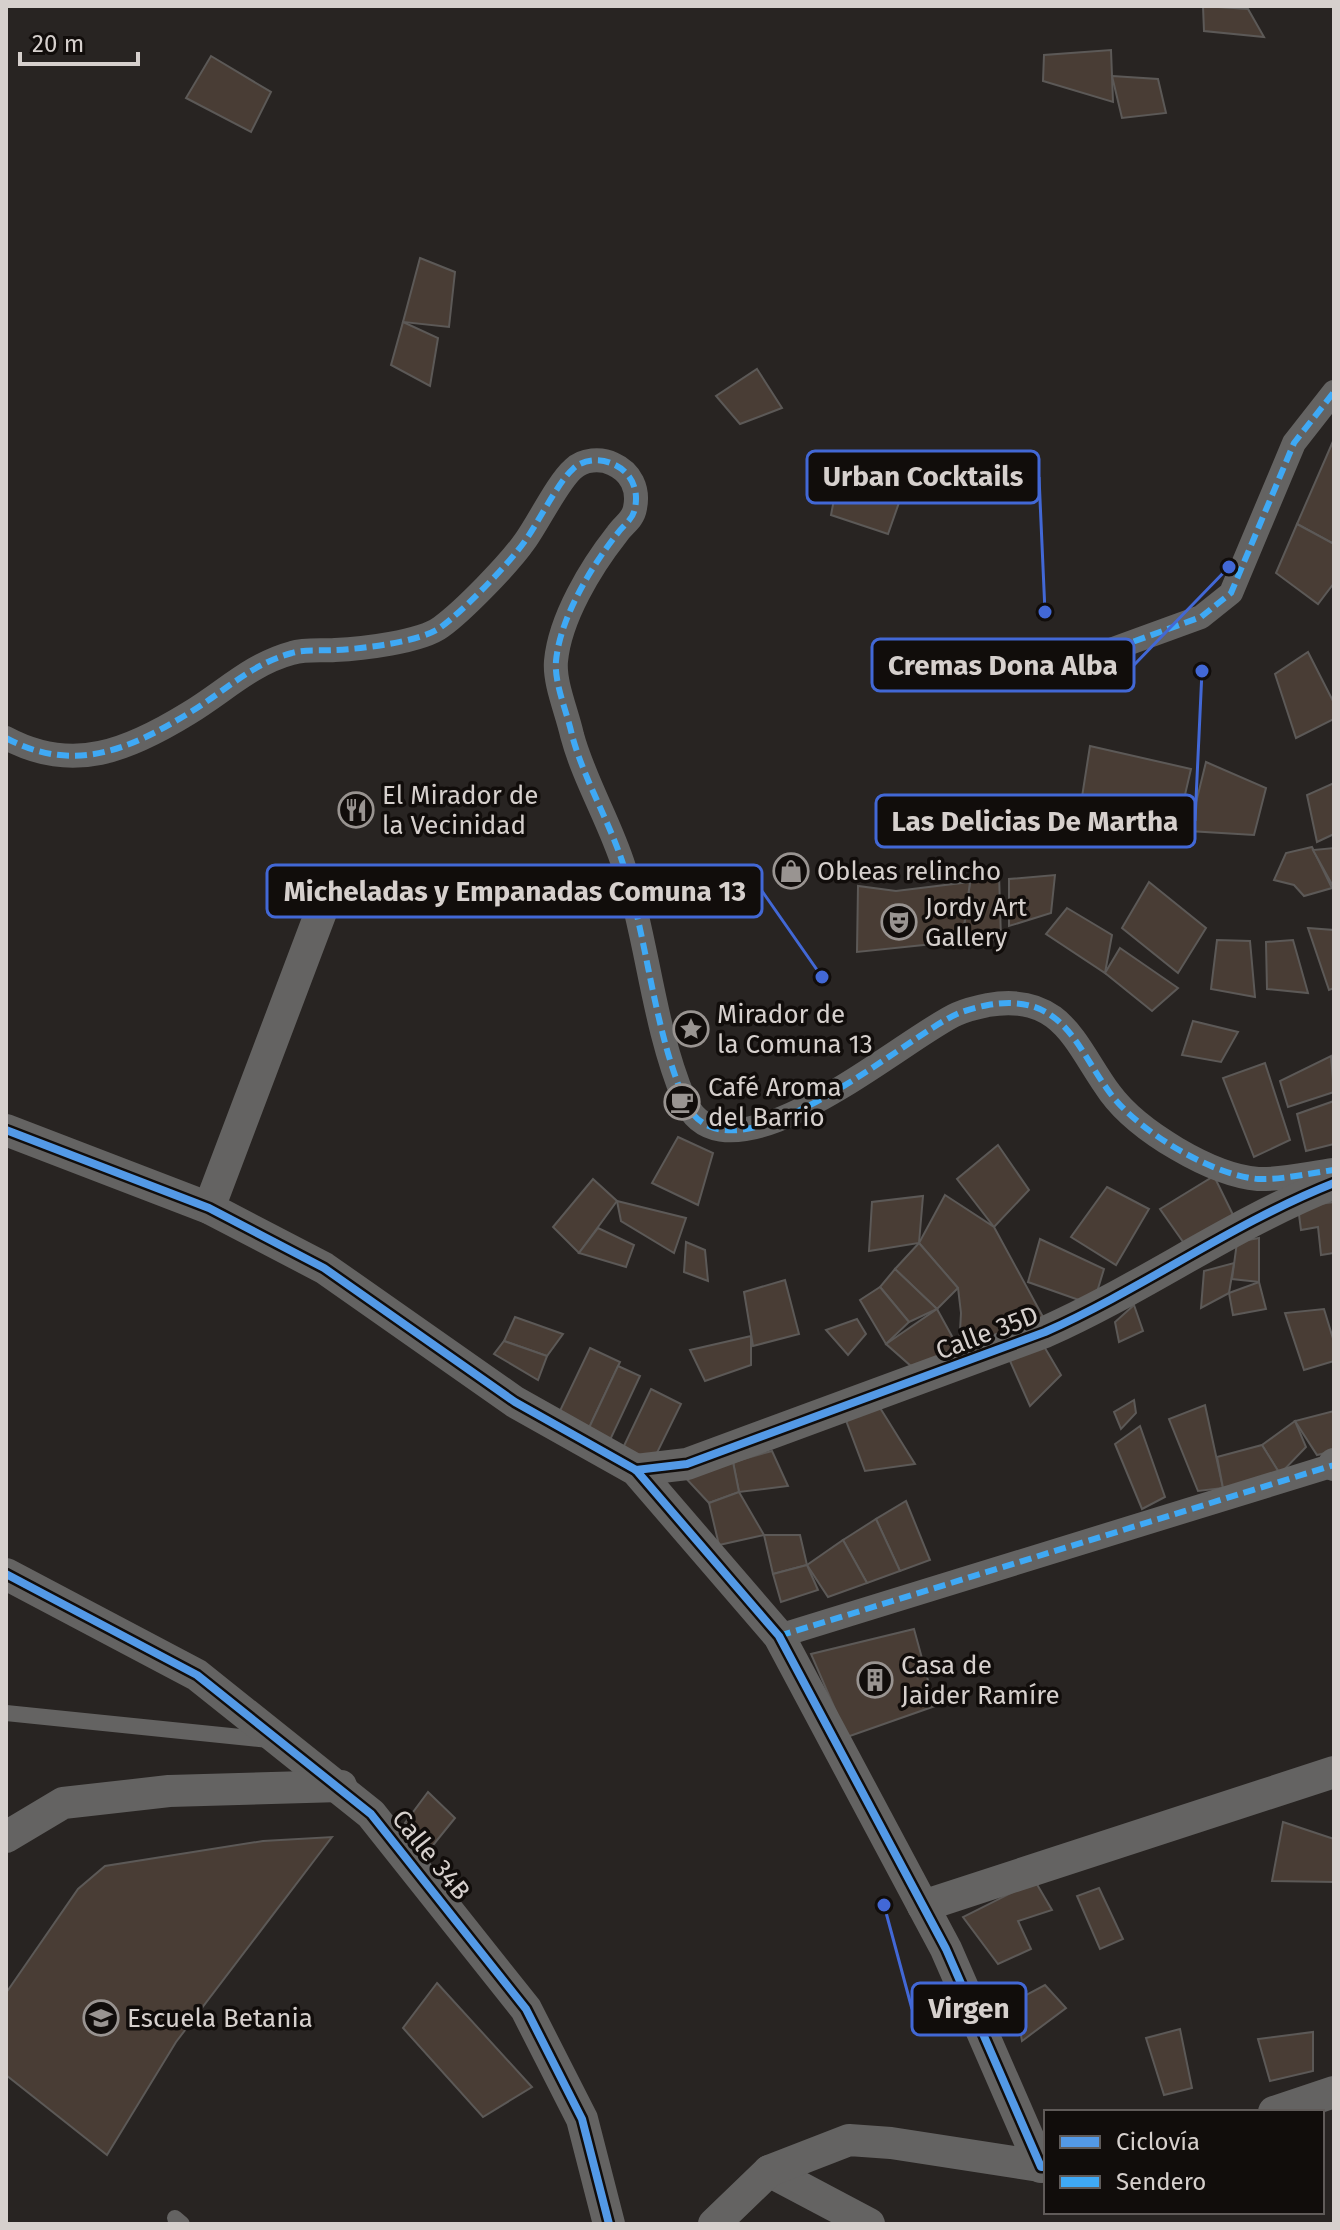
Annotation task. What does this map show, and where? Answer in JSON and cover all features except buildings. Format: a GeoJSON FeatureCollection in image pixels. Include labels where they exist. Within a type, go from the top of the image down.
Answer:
{"type":"FeatureCollection","features":[{"type":"Feature","properties":{"kind":"street"},"geometry":{"type":"LineString","coordinates":[[1083,660],[1201,617],[1231,593],[1294,443],[1334,392]]}},
{"type":"Feature","properties":{"kind":"street"},"geometry":{"type":"LineString","coordinates":[[6,738],[28,750],[69,756],[108,755],[190,713],[244,673],[294,651],[344,650],[438,631],[520,549],[573,468],[591,460],[611,462],[629,474],[637,491],[635,515],[617,534],[585,586],[563,628],[555,665],[575,747],[624,866],[660,1023],[686,1105],[702,1121],[724,1130],[760,1125],[804,1110],[955,1015],[992,1004],[1028,1005],[1060,1021],[1086,1051],[1111,1094],[1154,1136],[1200,1160],[1257,1179],[1334,1170]]}},
{"type":"Feature","properties":{"kind":"street"},"geometry":{"type":"LineString","coordinates":[[209,1208],[324,904]]}},
{"type":"Feature","properties":{"kind":"street"},"geometry":{"type":"LineString","coordinates":[[6,1130],[209,1208],[324,1268],[515,1402],[636,1470],[779,1636],[946,1949],[1044,2167]]}},
{"type":"Feature","properties":{"kind":"street","name":"Calle 35D"},"geometry":{"type":"LineString","coordinates":[[636,1470],[687,1464],[1045,1332],[1085,1315],[1240,1229],[1334,1183]]}},
{"type":"Feature","properties":{"kind":"street"},"geometry":{"type":"LineString","coordinates":[[779,1636],[1334,1464]]}},
{"type":"Feature","properties":{"kind":"street","name":"Calle 34B"},"geometry":{"type":"LineString","coordinates":[[6,1574],[197,1675],[341,1786],[371,1814],[526,2009],[582,2119],[609,2224]]}},
{"type":"Feature","properties":{"kind":"street"},"geometry":{"type":"LineString","coordinates":[[923,1906],[1334,1772]]}},
{"type":"Feature","properties":{"kind":"street"},"geometry":{"type":"LineString","coordinates":[[6,1837],[63,1803],[169,1791],[341,1786]]}},
{"type":"Feature","properties":{"kind":"street"},"geometry":{"type":"LineString","coordinates":[[1280,2110],[1334,2092]]}},
{"type":"Feature","properties":{"kind":"street"},"geometry":{"type":"LineString","coordinates":[[714,2224],[769,2171],[849,2140],[891,2143],[1044,2167]]}},
{"type":"Feature","properties":{"kind":"street"},"geometry":{"type":"LineString","coordinates":[[769,2171],[869,2224]]}},
{"type":"Feature","properties":{"kind":"lane"},"geometry":{"type":"LineString","coordinates":[[6,1713],[283,1741]]}},
{"type":"Feature","properties":{"kind":"marked path"},"geometry":{"type":"LineString","coordinates":[[1083,660],[1201,617],[1231,593],[1294,443],[1334,392]]}},
{"type":"Feature","properties":{"kind":"marked path"},"geometry":{"type":"LineString","coordinates":[[6,738],[31,749],[54,754],[78,756],[100,753],[145,738],[277,658],[302,651],[390,644],[432,632],[461,610],[508,562],[573,469],[587,461],[608,462],[619,467],[632,482],[636,494],[635,508],[597,562],[570,611],[559,645],[557,679],[577,752],[624,867],[674,1071],[684,1099],[705,1124],[737,1130],[775,1121],[817,1102],[957,1014],[988,1005],[1013,1003],[1034,1007],[1051,1015],[1076,1042],[1122,1107],[1157,1136],[1198,1160],[1239,1176],[1258,1179],[1334,1170]]}},
{"type":"Feature","properties":{"kind":"marked path"},"geometry":{"type":"LineString","coordinates":[[779,1636],[1334,1465]]}},
{"type":"Feature","properties":{"kind":"cycle path"},"geometry":{"type":"LineString","coordinates":[[6,1130],[209,1208],[324,1268],[515,1402],[636,1470],[779,1636],[946,1949],[1041,2167],[1044,2167]]}},
{"type":"Feature","properties":{"kind":"cycle path"},"geometry":{"type":"LineString","coordinates":[[636,1470],[687,1464],[1045,1332],[1118,1296],[1260,1217],[1334,1183]]}},
{"type":"Feature","properties":{"kind":"cycle path"},"geometry":{"type":"LineString","coordinates":[[6,1574],[197,1675],[371,1814],[526,2009],[582,2119],[609,2224]]}},
{"type":"Feature","properties":{"kind":"place","name":"Cremas Dona Alba"},"geometry":{"type":"Point","coordinates":[1229,567]}},
{"type":"Feature","properties":{"kind":"place","name":"Urban Cocktails"},"geometry":{"type":"Point","coordinates":[1045,612]}},
{"type":"Feature","properties":{"kind":"place","name":"Las Delicias De Martha"},"geometry":{"type":"Point","coordinates":[1202,671]}},
{"type":"Feature","properties":{"kind":"place","name":"El Mirador de la Vecinidad"},"geometry":{"type":"Point","coordinates":[356,810]}},
{"type":"Feature","properties":{"kind":"place","name":"Obleas relincho"},"geometry":{"type":"Point","coordinates":[791,871]}},
{"type":"Feature","properties":{"kind":"place","name":"Jordy Art Gallery"},"geometry":{"type":"Point","coordinates":[899,922]}},
{"type":"Feature","properties":{"kind":"place","name":"Micheladas y Empanadas Comuna 13"},"geometry":{"type":"Point","coordinates":[822,977]}},
{"type":"Feature","properties":{"kind":"place","name":"Mirador de la Comuna 13"},"geometry":{"type":"Point","coordinates":[691,1029]}},
{"type":"Feature","properties":{"kind":"place","name":"Café Aroma del Barrio"},"geometry":{"type":"Point","coordinates":[682,1102]}},
{"type":"Feature","properties":{"kind":"place","name":"Casa de Jaider Ramíre"},"geometry":{"type":"Point","coordinates":[875,1680]}},
{"type":"Feature","properties":{"kind":"place","name":"Virgen"},"geometry":{"type":"Point","coordinates":[884,1905]}},
{"type":"Feature","properties":{"kind":"place","name":"Escuela Betania"},"geometry":{"type":"Point","coordinates":[101,2018]}}]}
